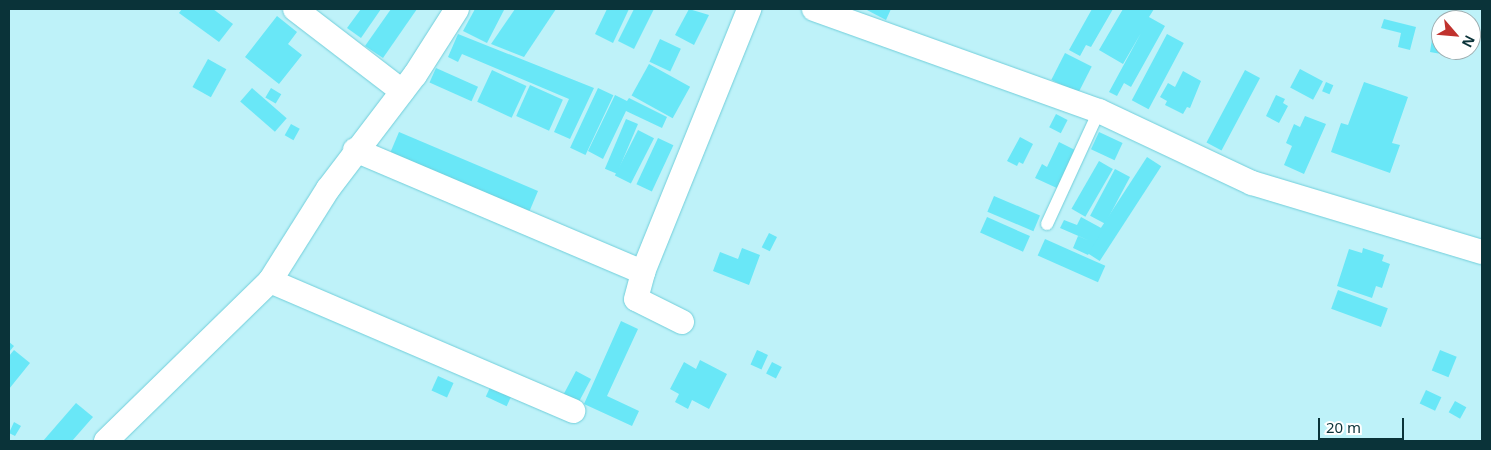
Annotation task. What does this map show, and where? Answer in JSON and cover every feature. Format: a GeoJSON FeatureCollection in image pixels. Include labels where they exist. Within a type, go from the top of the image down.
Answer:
{"type":"FeatureCollection","features":[{"type":"Feature","properties":{"kind":"street"},"geometry":{"type":"LineString","coordinates":[[295,9],[402,91]]}},
{"type":"Feature","properties":{"kind":"street"},"geometry":{"type":"LineString","coordinates":[[106,441],[270,282],[355,150],[402,91],[456,9]]}},
{"type":"Feature","properties":{"kind":"street"},"geometry":{"type":"LineString","coordinates":[[682,322],[636,299],[643,272],[749,9]]}},
{"type":"Feature","properties":{"kind":"street"},"geometry":{"type":"LineString","coordinates":[[814,9],[1099,111],[1252,183],[1482,252]]}},
{"type":"Feature","properties":{"kind":"street"},"geometry":{"type":"LineString","coordinates":[[355,150],[643,272]]}},
{"type":"Feature","properties":{"kind":"street"},"geometry":{"type":"LineString","coordinates":[[270,282],[573,411]]}},
{"type":"Feature","properties":{"kind":"lane"},"geometry":{"type":"LineString","coordinates":[[1047,224],[1099,111]]}},
{"type":"Feature","properties":{"kind":"building"},"geometry":{"type":"Polygon","coordinates":[[[182,9],[213,9],[233,24],[219,42],[179,13],[182,9]]]}},
{"type":"Feature","properties":{"kind":"building"},"geometry":{"type":"Polygon","coordinates":[[[361,9],[381,9],[361,38],[347,28],[361,9]]]}},
{"type":"Feature","properties":{"kind":"building"},"geometry":{"type":"Polygon","coordinates":[[[391,9],[417,9],[383,58],[365,46],[391,9]]]}},
{"type":"Feature","properties":{"kind":"building"},"geometry":{"type":"Polygon","coordinates":[[[475,9],[504,10],[487,43],[463,31],[475,9]]]}},
{"type":"Feature","properties":{"kind":"building"},"geometry":{"type":"Polygon","coordinates":[[[515,9],[556,9],[524,57],[491,44],[515,9]]]}},
{"type":"Feature","properties":{"kind":"building"},"geometry":{"type":"Polygon","coordinates":[[[607,9],[629,9],[613,43],[595,34],[607,9]]]}},
{"type":"Feature","properties":{"kind":"building"},"geometry":{"type":"Polygon","coordinates":[[[634,9],[654,9],[634,49],[618,41],[634,9]]]}},
{"type":"Feature","properties":{"kind":"building"},"geometry":{"type":"Polygon","coordinates":[[[689,9],[709,15],[694,45],[675,35],[689,9]]]}},
{"type":"Feature","properties":{"kind":"building"},"geometry":{"type":"Polygon","coordinates":[[[865,9],[891,9],[886,20],[865,9]]]}},
{"type":"Feature","properties":{"kind":"building"},"geometry":{"type":"Polygon","coordinates":[[[1092,9],[1113,9],[1091,47],[1086,45],[1080,56],[1069,50],[1092,9]]]}},
{"type":"Feature","properties":{"kind":"building"},"geometry":{"type":"Polygon","coordinates":[[[1123,9],[1154,9],[1149,17],[1165,26],[1131,87],[1124,83],[1117,96],[1109,92],[1141,33],[1123,64],[1099,50],[1123,9]]]}},
{"type":"Feature","properties":{"kind":"building"},"geometry":{"type":"Polygon","coordinates":[[[277,16],[297,32],[288,44],[302,55],[279,84],[245,57],[277,16]]]}},
{"type":"Feature","properties":{"kind":"building"},"geometry":{"type":"Polygon","coordinates":[[[1384,19],[1416,27],[1410,50],[1398,47],[1401,33],[1381,28],[1384,19]]]}},
{"type":"Feature","properties":{"kind":"building"},"geometry":{"type":"Polygon","coordinates":[[[458,34],[594,88],[570,139],[554,132],[569,99],[462,54],[458,62],[448,57],[458,34]]]}},
{"type":"Feature","properties":{"kind":"building"},"geometry":{"type":"Polygon","coordinates":[[[1167,34],[1184,43],[1149,109],[1132,100],[1167,34]]]}},
{"type":"Feature","properties":{"kind":"building"},"geometry":{"type":"Polygon","coordinates":[[[660,39],[681,49],[670,71],[649,62],[660,39]]]}},
{"type":"Feature","properties":{"kind":"building"},"geometry":{"type":"Polygon","coordinates":[[[1065,53],[1092,67],[1078,93],[1051,80],[1065,53]]]}},
{"type":"Feature","properties":{"kind":"building"},"geometry":{"type":"Polygon","coordinates":[[[208,59],[226,69],[211,97],[192,87],[208,59]]]}},
{"type":"Feature","properties":{"kind":"building"},"geometry":{"type":"Polygon","coordinates":[[[649,64],[690,87],[673,118],[632,95],[649,64]]]}},
{"type":"Feature","properties":{"kind":"building"},"geometry":{"type":"Polygon","coordinates":[[[436,68],[478,87],[472,101],[429,83],[436,68]]]}},
{"type":"Feature","properties":{"kind":"building"},"geometry":{"type":"Polygon","coordinates":[[[1300,69],[1323,81],[1313,100],[1290,88],[1300,69]]]}},
{"type":"Feature","properties":{"kind":"building"},"geometry":{"type":"Polygon","coordinates":[[[492,70],[526,86],[512,118],[477,102],[492,70]]]}},
{"type":"Feature","properties":{"kind":"building"},"geometry":{"type":"Polygon","coordinates":[[[1245,70],[1260,78],[1222,150],[1207,142],[1245,70]]]}},
{"type":"Feature","properties":{"kind":"building"},"geometry":{"type":"Polygon","coordinates":[[[1183,71],[1201,81],[1190,108],[1187,107],[1183,114],[1165,105],[1167,101],[1160,97],[1168,83],[1175,87],[1183,71]]]}},
{"type":"Feature","properties":{"kind":"building"},"geometry":{"type":"Polygon","coordinates":[[[1326,82],[1333,85],[1329,94],[1322,91],[1326,82]]]}},
{"type":"Feature","properties":{"kind":"building"},"geometry":{"type":"Polygon","coordinates":[[[1364,82],[1408,97],[1392,143],[1400,145],[1390,173],[1331,152],[1341,123],[1348,125],[1364,82]]]}},
{"type":"Feature","properties":{"kind":"building"},"geometry":{"type":"Polygon","coordinates":[[[530,85],[563,100],[549,131],[516,116],[530,85]]]}},
{"type":"Feature","properties":{"kind":"building"},"geometry":{"type":"Polygon","coordinates":[[[252,88],[287,118],[275,132],[240,102],[252,88]]]}},
{"type":"Feature","properties":{"kind":"building"},"geometry":{"type":"Polygon","coordinates":[[[271,88],[281,94],[276,104],[265,97],[271,88]]]}},
{"type":"Feature","properties":{"kind":"building"},"geometry":{"type":"Polygon","coordinates":[[[598,88],[613,95],[586,155],[570,148],[598,88]]]}},
{"type":"Feature","properties":{"kind":"building"},"geometry":{"type":"Polygon","coordinates":[[[615,95],[627,101],[629,98],[667,117],[662,128],[626,111],[603,159],[588,151],[615,95]]]}},
{"type":"Feature","properties":{"kind":"building"},"geometry":{"type":"Polygon","coordinates":[[[1276,95],[1285,99],[1283,103],[1288,106],[1279,123],[1266,116],[1276,95]]]}},
{"type":"Feature","properties":{"kind":"building"},"geometry":{"type":"Polygon","coordinates":[[[1056,114],[1068,120],[1061,133],[1049,127],[1056,114]]]}},
{"type":"Feature","properties":{"kind":"building"},"geometry":{"type":"Polygon","coordinates":[[[1305,116],[1326,124],[1304,174],[1284,165],[1292,146],[1286,143],[1294,124],[1300,127],[1305,116]]]}},
{"type":"Feature","properties":{"kind":"building"},"geometry":{"type":"Polygon","coordinates":[[[626,119],[638,124],[617,174],[605,169],[626,119]]]}},
{"type":"Feature","properties":{"kind":"building"},"geometry":{"type":"Polygon","coordinates":[[[291,124],[300,129],[293,140],[285,135],[291,124]]]}},
{"type":"Feature","properties":{"kind":"building"},"geometry":{"type":"Polygon","coordinates":[[[638,130],[654,138],[631,184],[615,175],[638,130]]]}},
{"type":"Feature","properties":{"kind":"building"},"geometry":{"type":"Polygon","coordinates":[[[399,132],[538,191],[529,212],[390,153],[399,132]]]}},
{"type":"Feature","properties":{"kind":"building"},"geometry":{"type":"Polygon","coordinates":[[[1099,132],[1123,143],[1115,160],[1091,149],[1099,132]]]}},
{"type":"Feature","properties":{"kind":"building"},"geometry":{"type":"Polygon","coordinates":[[[1020,137],[1033,144],[1023,164],[1019,162],[1017,166],[1007,161],[1020,137]]]}},
{"type":"Feature","properties":{"kind":"building"},"geometry":{"type":"Polygon","coordinates":[[[658,138],[673,145],[652,191],[636,184],[658,138]]]}},
{"type":"Feature","properties":{"kind":"building"},"geometry":{"type":"Polygon","coordinates":[[[1059,142],[1077,151],[1059,189],[1035,178],[1042,164],[1047,167],[1059,142]]]}},
{"type":"Feature","properties":{"kind":"building"},"geometry":{"type":"Polygon","coordinates":[[[1147,157],[1161,166],[1100,261],[1085,252],[1147,157]]]}},
{"type":"Feature","properties":{"kind":"building"},"geometry":{"type":"Polygon","coordinates":[[[1099,161],[1113,169],[1085,217],[1072,209],[1099,161]]]}},
{"type":"Feature","properties":{"kind":"building"},"geometry":{"type":"Polygon","coordinates":[[[1115,169],[1130,177],[1105,224],[1090,216],[1115,169]]]}},
{"type":"Feature","properties":{"kind":"building"},"geometry":{"type":"Polygon","coordinates":[[[994,196],[1040,216],[1033,231],[987,212],[994,196]]]}},
{"type":"Feature","properties":{"kind":"building"},"geometry":{"type":"Polygon","coordinates":[[[987,217],[1030,236],[1023,252],[980,233],[987,217]]]}},
{"type":"Feature","properties":{"kind":"building"},"geometry":{"type":"Polygon","coordinates":[[[1081,217],[1103,229],[1088,255],[1073,248],[1078,236],[1090,241],[1060,228],[1064,220],[1077,225],[1081,217]]]}},
{"type":"Feature","properties":{"kind":"building"},"geometry":{"type":"Polygon","coordinates":[[[769,233],[777,237],[770,251],[762,247],[769,233]]]}},
{"type":"Feature","properties":{"kind":"building"},"geometry":{"type":"Polygon","coordinates":[[[1045,239],[1105,266],[1098,282],[1038,255],[1045,239]]]}},
{"type":"Feature","properties":{"kind":"building"},"geometry":{"type":"Polygon","coordinates":[[[742,248],[760,255],[749,285],[713,271],[720,252],[738,259],[742,248]]]}},
{"type":"Feature","properties":{"kind":"building"},"geometry":{"type":"Polygon","coordinates":[[[1363,248],[1384,255],[1382,261],[1390,264],[1382,288],[1376,286],[1372,298],[1337,286],[1349,249],[1362,253],[1363,248]]]}},
{"type":"Feature","properties":{"kind":"building"},"geometry":{"type":"Polygon","coordinates":[[[1338,290],[1388,308],[1381,327],[1331,309],[1338,290]]]}},
{"type":"Feature","properties":{"kind":"building"},"geometry":{"type":"Polygon","coordinates":[[[621,321],[638,329],[607,396],[639,411],[632,426],[584,404],[621,321]]]}},
{"type":"Feature","properties":{"kind":"building"},"geometry":{"type":"Polygon","coordinates":[[[9,342],[14,346],[9,352],[9,342]]]}},
{"type":"Feature","properties":{"kind":"building"},"geometry":{"type":"Polygon","coordinates":[[[14,350],[30,363],[9,389],[9,356],[14,350]]]}},
{"type":"Feature","properties":{"kind":"building"},"geometry":{"type":"Polygon","coordinates":[[[757,350],[768,355],[761,369],[750,365],[757,350]]]}},
{"type":"Feature","properties":{"kind":"building"},"geometry":{"type":"Polygon","coordinates":[[[1440,350],[1457,357],[1448,377],[1432,370],[1440,350]]]}},
{"type":"Feature","properties":{"kind":"building"},"geometry":{"type":"Polygon","coordinates":[[[700,360],[727,374],[709,409],[692,400],[688,409],[675,402],[679,394],[670,389],[684,362],[696,369],[700,360]]]}},
{"type":"Feature","properties":{"kind":"building"},"geometry":{"type":"Polygon","coordinates":[[[772,362],[782,367],[776,379],[766,374],[772,362]]]}},
{"type":"Feature","properties":{"kind":"building"},"geometry":{"type":"Polygon","coordinates":[[[576,371],[591,379],[578,404],[563,396],[576,371]]]}},
{"type":"Feature","properties":{"kind":"building"},"geometry":{"type":"Polygon","coordinates":[[[438,376],[454,383],[447,398],[431,391],[438,376]]]}},
{"type":"Feature","properties":{"kind":"building"},"geometry":{"type":"Polygon","coordinates":[[[493,381],[514,391],[507,406],[486,396],[493,381]]]}},
{"type":"Feature","properties":{"kind":"building"},"geometry":{"type":"Polygon","coordinates":[[[1426,390],[1441,397],[1435,411],[1420,404],[1426,390]]]}},
{"type":"Feature","properties":{"kind":"building"},"geometry":{"type":"Polygon","coordinates":[[[1455,401],[1466,407],[1460,419],[1449,412],[1455,401]]]}},
{"type":"Feature","properties":{"kind":"building"},"geometry":{"type":"Polygon","coordinates":[[[76,403],[93,417],[72,441],[43,441],[76,403]]]}},
{"type":"Feature","properties":{"kind":"building"},"geometry":{"type":"Polygon","coordinates":[[[14,422],[21,426],[15,436],[9,433],[14,422]]]}}]}
